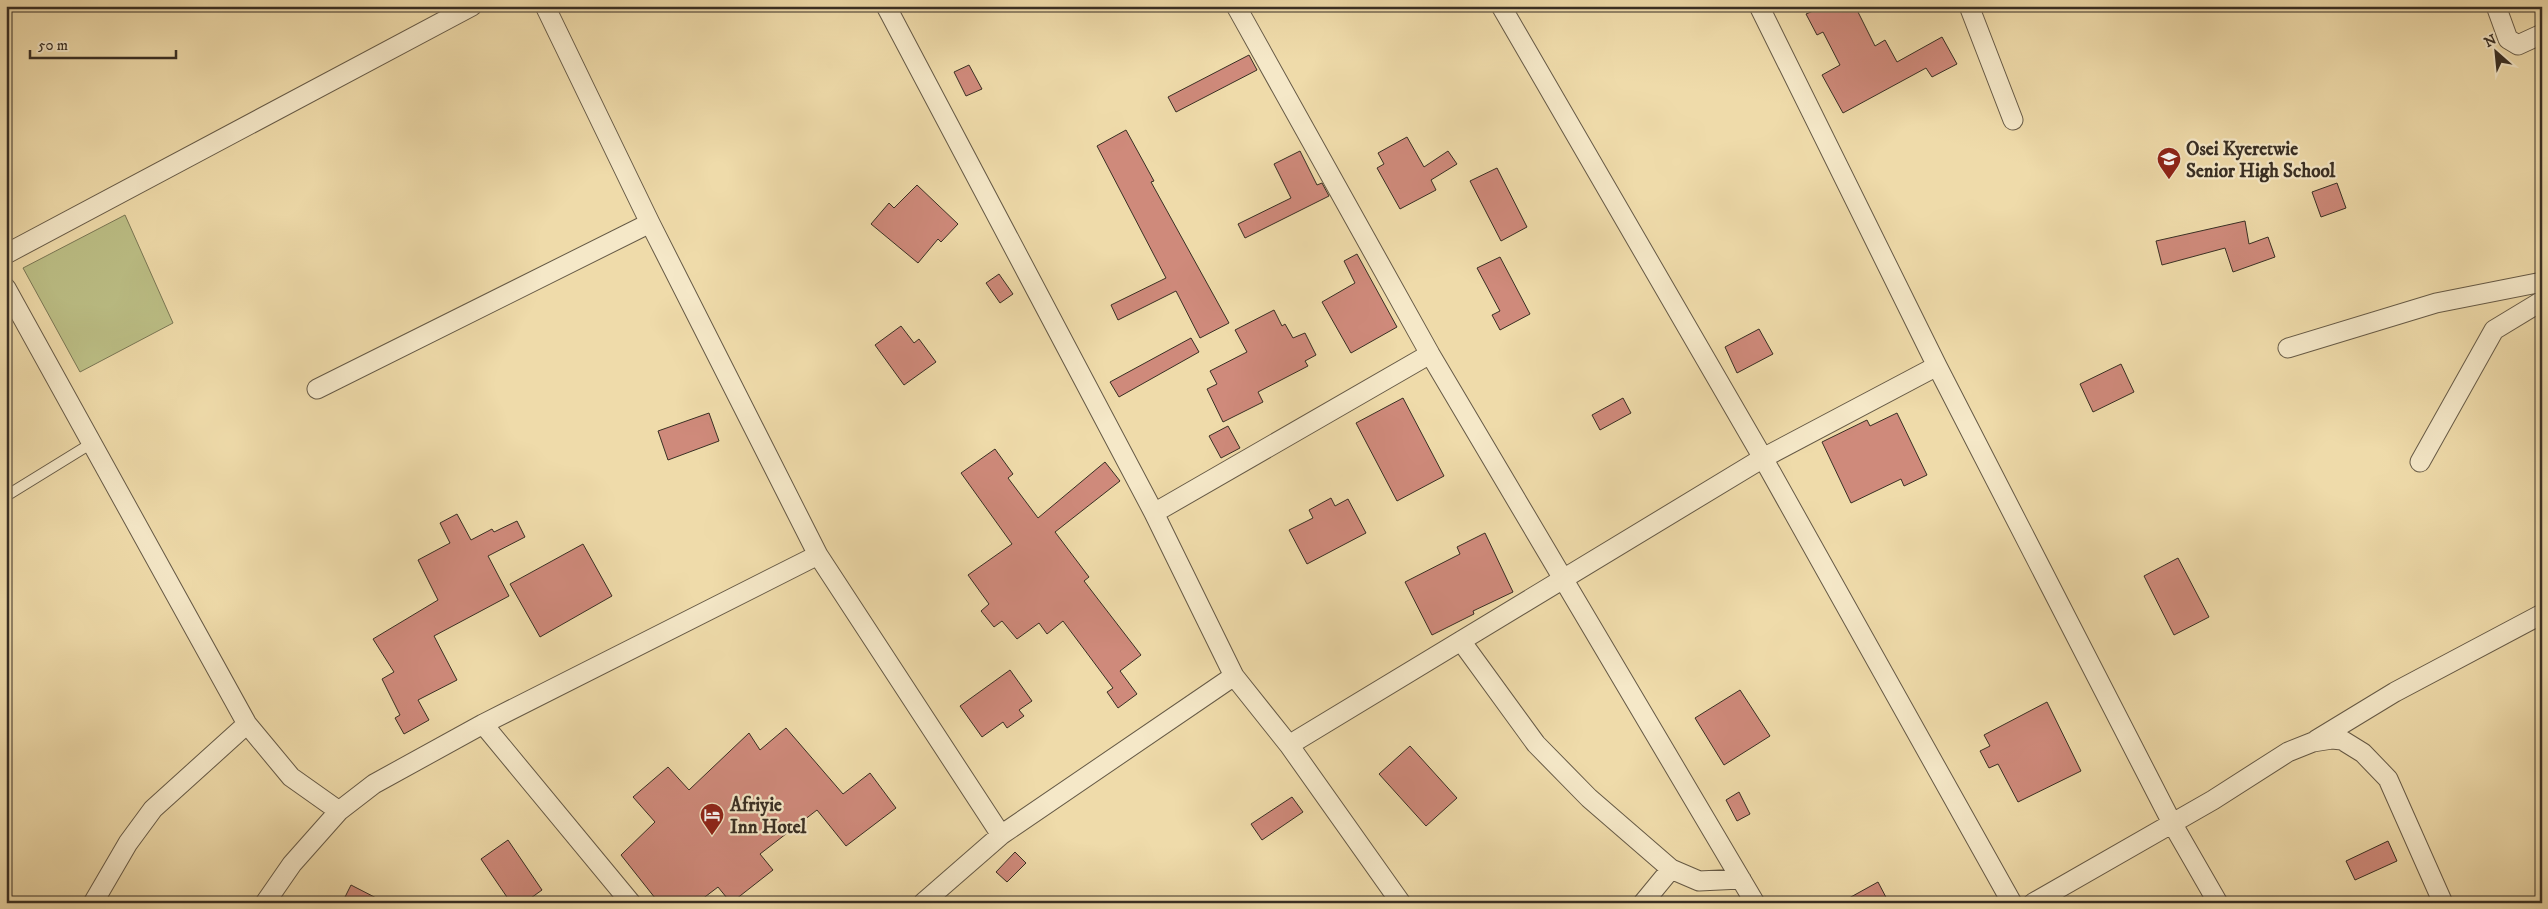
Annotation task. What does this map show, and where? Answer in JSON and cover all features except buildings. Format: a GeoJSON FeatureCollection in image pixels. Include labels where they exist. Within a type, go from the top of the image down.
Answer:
{"type":"FeatureCollection","features":[{"type":"Feature","properties":{"kind":"street"},"geometry":{"type":"LineString","coordinates":[[6,254],[472,6]]}},
{"type":"Feature","properties":{"kind":"street"},"geometry":{"type":"LineString","coordinates":[[545,6],[650,223],[818,555],[1001,835]]}},
{"type":"Feature","properties":{"kind":"street"},"geometry":{"type":"LineString","coordinates":[[886,6],[1154,513],[1234,676],[1289,745],[1401,903]]}},
{"type":"Feature","properties":{"kind":"street"},"geometry":{"type":"LineString","coordinates":[[1236,6],[1430,354],[1756,903]]}},
{"type":"Feature","properties":{"kind":"street"},"geometry":{"type":"LineString","coordinates":[[1501,6],[1763,458],[2012,903]]}},
{"type":"Feature","properties":{"kind":"street"},"geometry":{"type":"LineString","coordinates":[[1759,6],[1937,366],[2172,823],[2218,903]]}},
{"type":"Feature","properties":{"kind":"street"},"geometry":{"type":"LineString","coordinates":[[1969,6],[2013,120]]}},
{"type":"Feature","properties":{"kind":"street"},"geometry":{"type":"LineString","coordinates":[[2496,6],[2508,39],[2518,46],[2542,34]]}},
{"type":"Feature","properties":{"kind":"street"},"geometry":{"type":"LineString","coordinates":[[317,389],[650,223]]}},
{"type":"Feature","properties":{"kind":"street"},"geometry":{"type":"LineString","coordinates":[[2288,348],[2436,303],[2542,282]]}},
{"type":"Feature","properties":{"kind":"street"},"geometry":{"type":"LineString","coordinates":[[6,288],[247,724],[291,777],[338,811]]}},
{"type":"Feature","properties":{"kind":"street"},"geometry":{"type":"LineString","coordinates":[[2420,462],[2494,330],[2542,301]]}},
{"type":"Feature","properties":{"kind":"street"},"geometry":{"type":"LineString","coordinates":[[1154,513],[1430,354]]}},
{"type":"Feature","properties":{"kind":"street"},"geometry":{"type":"LineString","coordinates":[[1289,745],[1763,458],[1937,366]]}},
{"type":"Feature","properties":{"kind":"street"},"geometry":{"type":"LineString","coordinates":[[265,903],[292,864],[338,811],[374,784],[483,724],[818,555]]}},
{"type":"Feature","properties":{"kind":"street"},"geometry":{"type":"LineString","coordinates":[[2033,903],[2247,779],[2288,752],[2312,742],[2395,692],[2542,614]]}},
{"type":"Feature","properties":{"kind":"street"},"geometry":{"type":"LineString","coordinates":[[1461,641],[1536,744],[1589,798],[1671,869],[1699,882],[1742,879]]}},
{"type":"Feature","properties":{"kind":"street"},"geometry":{"type":"LineString","coordinates":[[923,903],[1001,835],[1234,676]]}},
{"type":"Feature","properties":{"kind":"street"},"geometry":{"type":"LineString","coordinates":[[93,903],[128,843],[153,809],[247,724]]}},
{"type":"Feature","properties":{"kind":"street"},"geometry":{"type":"LineString","coordinates":[[483,724],[631,903]]}},
{"type":"Feature","properties":{"kind":"street"},"geometry":{"type":"LineString","coordinates":[[2312,742],[2326,739],[2342,740],[2363,753],[2388,779],[2443,903]]}},
{"type":"Feature","properties":{"kind":"street"},"geometry":{"type":"LineString","coordinates":[[1642,903],[1671,869]]}},
{"type":"Feature","properties":{"kind":"lane"},"geometry":{"type":"LineString","coordinates":[[6,496],[92,443]]}},
{"type":"Feature","properties":{"kind":"green space"},"geometry":{"type":"Polygon","coordinates":[[[125,215],[173,323],[80,372],[23,268],[125,215]]]}},
{"type":"Feature","properties":{"kind":"place","name":"Osei Kyeretwie Senior High School"},"geometry":{"type":"Point","coordinates":[2169,180]}},
{"type":"Feature","properties":{"kind":"place","name":"Afriyie Inn Hotel"},"geometry":{"type":"Point","coordinates":[712,836]}}]}
